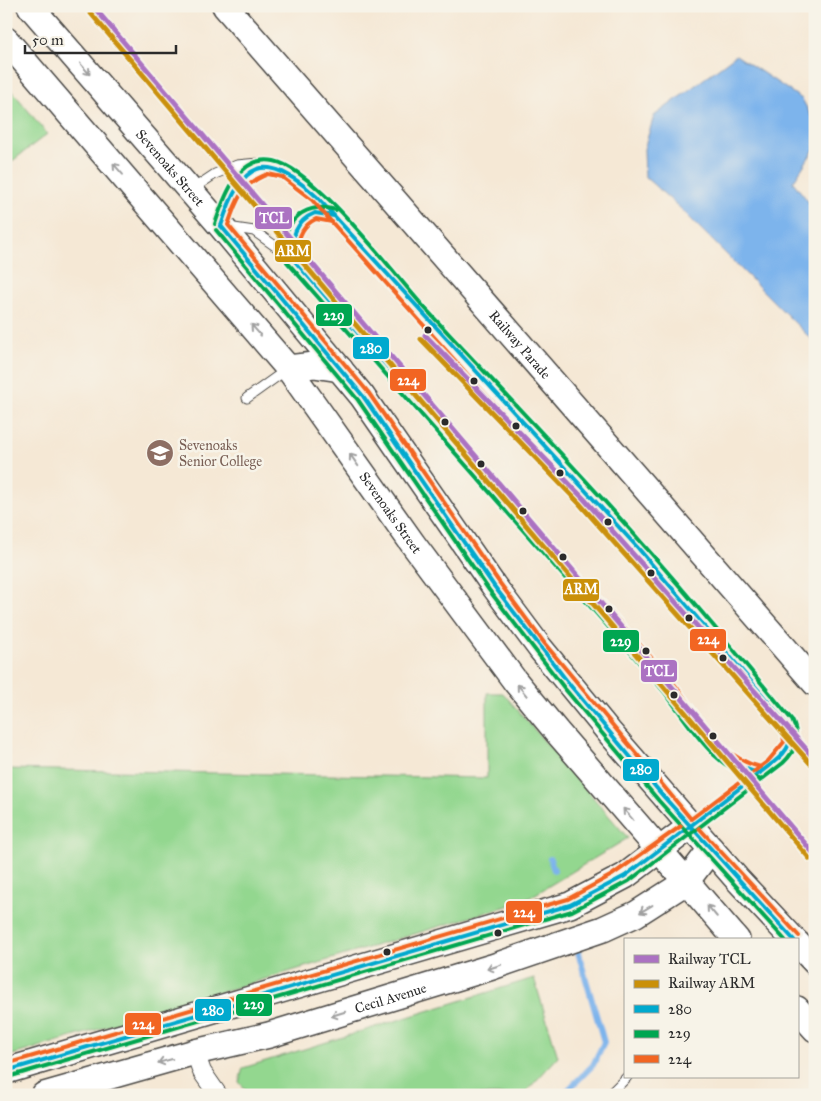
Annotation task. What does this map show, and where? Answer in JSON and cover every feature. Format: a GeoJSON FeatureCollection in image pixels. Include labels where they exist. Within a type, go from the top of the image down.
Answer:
{"type":"FeatureCollection","features":[{"type":"Feature","properties":{"kind":"main road","name":"Sevenoaks Street"},"geometry":{"type":"LineString","coordinates":[[30,6],[221,226],[362,396],[493,585],[540,648],[609,732],[711,849],[792,938]]}},
{"type":"Feature","properties":{"kind":"main road","name":"Railway Parade"},"geometry":{"type":"LineString","coordinates":[[225,6],[815,683]]}},
{"type":"Feature","properties":{"kind":"main road","name":"Sevenoaks Street"},"geometry":{"type":"LineString","coordinates":[[6,40],[288,368],[413,544],[515,681],[735,938]]}},
{"type":"Feature","properties":{"kind":"main road"},"geometry":{"type":"LineString","coordinates":[[150,206],[171,200],[190,190]]}},
{"type":"Feature","properties":{"kind":"main road"},"geometry":{"type":"LineString","coordinates":[[288,368],[314,365],[340,369]]}},
{"type":"Feature","properties":{"kind":"main road"},"geometry":{"type":"LineString","coordinates":[[6,1071],[570,905],[625,876],[691,826]]}},
{"type":"Feature","properties":{"kind":"main road","name":"Cecil Avenue"},"geometry":{"type":"LineString","coordinates":[[44,1095],[195,1052],[278,1032],[492,967],[594,932],[636,914],[686,882],[711,849]]}},
{"type":"Feature","properties":{"kind":"main road"},"geometry":{"type":"LineString","coordinates":[[798,944],[815,962]]}},
{"type":"Feature","properties":{"kind":"main road"},"geometry":{"type":"LineString","coordinates":[[798,1009],[815,1029]]}},
{"type":"Feature","properties":{"kind":"street"},"geometry":{"type":"LineString","coordinates":[[195,1052],[202,1072],[218,1095]]}},
{"type":"Feature","properties":{"kind":"lane"},"geometry":{"type":"LineString","coordinates":[[190,190],[214,174],[237,165],[258,163],[273,167],[297,180],[316,195],[475,372],[617,523],[787,724],[791,734],[790,744],[782,756],[691,826]]}},
{"type":"Feature","properties":{"kind":"lane"},"geometry":{"type":"LineString","coordinates":[[273,167],[250,174],[239,182],[231,194],[221,226],[254,230],[292,258],[534,532],[727,759],[744,771],[760,773]]}},
{"type":"Feature","properties":{"kind":"lane"},"geometry":{"type":"LineString","coordinates":[[292,258],[292,236],[300,221],[312,213],[327,213],[334,216]]}},
{"type":"Feature","properties":{"kind":"lane"},"geometry":{"type":"LineString","coordinates":[[247,398],[288,368]]}},
{"type":"Feature","properties":{"kind":"lane"},"geometry":{"type":"LineString","coordinates":[[609,1095],[626,1078]]}},
{"type":"Feature","properties":{"kind":"green space"},"geometry":{"type":"Polygon","coordinates":[[[6,83],[47,134],[6,166],[6,83]]]}},
{"type":"Feature","properties":{"kind":"green space"},"geometry":{"type":"Polygon","coordinates":[[[487,693],[503,693],[628,838],[524,901],[6,1057],[6,769],[487,778],[487,693]]]}},
{"type":"Feature","properties":{"kind":"green space"},"geometry":{"type":"Polygon","coordinates":[[[534,978],[558,1057],[523,1095],[251,1095],[239,1082],[243,1068],[534,978]]]}},
{"type":"Feature","properties":{"kind":"water"},"geometry":{"type":"Polygon","coordinates":[[[736,55],[802,99],[815,123],[815,148],[793,182],[815,210],[815,343],[679,207],[645,177],[644,149],[654,116],[736,55]]]}},
{"type":"Feature","properties":{"kind":"waterway"},"geometry":{"type":"LineString","coordinates":[[550,859],[554,870]]}},
{"type":"Feature","properties":{"kind":"waterway"},"geometry":{"type":"LineString","coordinates":[[563,1095],[593,1065],[604,1042],[576,945]]}},
{"type":"Feature","properties":{"kind":"rail line","name":"TCL"},"geometry":{"type":"LineString","coordinates":[[93,6],[815,855]]}},
{"type":"Feature","properties":{"kind":"rail line","name":"ARM"},"geometry":{"type":"LineString","coordinates":[[88,10],[810,859]]}},
{"type":"Feature","properties":{"kind":"rail line","name":"TCL"},"geometry":{"type":"LineString","coordinates":[[425,335],[584,499],[815,759]]}},
{"type":"Feature","properties":{"kind":"rail line","name":"ARM"},"geometry":{"type":"LineString","coordinates":[[421,339],[579,503],[810,763]]}},
{"type":"Feature","properties":{"kind":"transit line","name":"229"},"geometry":{"type":"LineString","coordinates":[[8,1077],[572,911],[629,881],[783,763],[796,743],[796,732],[792,720],[615,512],[424,307],[332,202],[311,183],[291,168],[274,161],[261,161],[251,164],[234,180],[215,224]]}},
{"type":"Feature","properties":{"kind":"transit line","name":"280"},"geometry":{"type":"LineString","coordinates":[[6,1071],[570,905],[625,876],[774,762],[783,754],[790,741],[787,724],[638,548],[317,197],[283,172],[269,168],[257,169],[237,187],[221,226]]}},
{"type":"Feature","properties":{"kind":"transit line","name":"224"},"geometry":{"type":"LineString","coordinates":[[268,174],[282,177],[312,200],[476,384],[612,527],[782,727],[784,742],[768,761],[691,819],[545,644],[499,582],[368,392],[228,225],[241,194],[252,182],[268,174]]}},
{"type":"Feature","properties":{"kind":"transit line","name":"229"},"geometry":{"type":"LineString","coordinates":[[336,210],[312,209],[294,219],[288,228],[285,238],[287,262],[618,638],[665,693],[705,746],[729,767],[759,779]]}},
{"type":"Feature","properties":{"kind":"transit line","name":"280"},"geometry":{"type":"LineString","coordinates":[[334,216],[315,213],[308,216],[296,231],[292,244],[292,258],[652,668],[709,740],[731,761],[760,773]]}},
{"type":"Feature","properties":{"kind":"transit line","name":"224"},"geometry":{"type":"LineString","coordinates":[[332,222],[316,219],[307,225],[299,239],[298,255],[663,671],[712,734],[734,755],[761,767]]}},
{"type":"Feature","properties":{"kind":"transit line","name":"280"},"geometry":{"type":"LineString","coordinates":[[221,226],[363,396],[494,586],[570,685],[664,797],[792,938]]}},
{"type":"Feature","properties":{"kind":"transit line","name":"229"},"geometry":{"type":"LineString","coordinates":[[216,230],[358,400],[489,590],[565,689],[659,801],[783,938]]}},
{"type":"Feature","properties":{"kind":"transit line","name":"224"},"geometry":{"type":"LineString","coordinates":[[6,1064],[568,899],[612,875],[681,826]]}},
{"type":"Feature","properties":{"kind":"transit line","name":"224"},"geometry":{"type":"LineString","coordinates":[[699,828],[799,936]]}},
{"type":"Feature","properties":{"kind":"place","name":"Sevenoaks Senior College"},"geometry":{"type":"Point","coordinates":[160,453]}}]}
